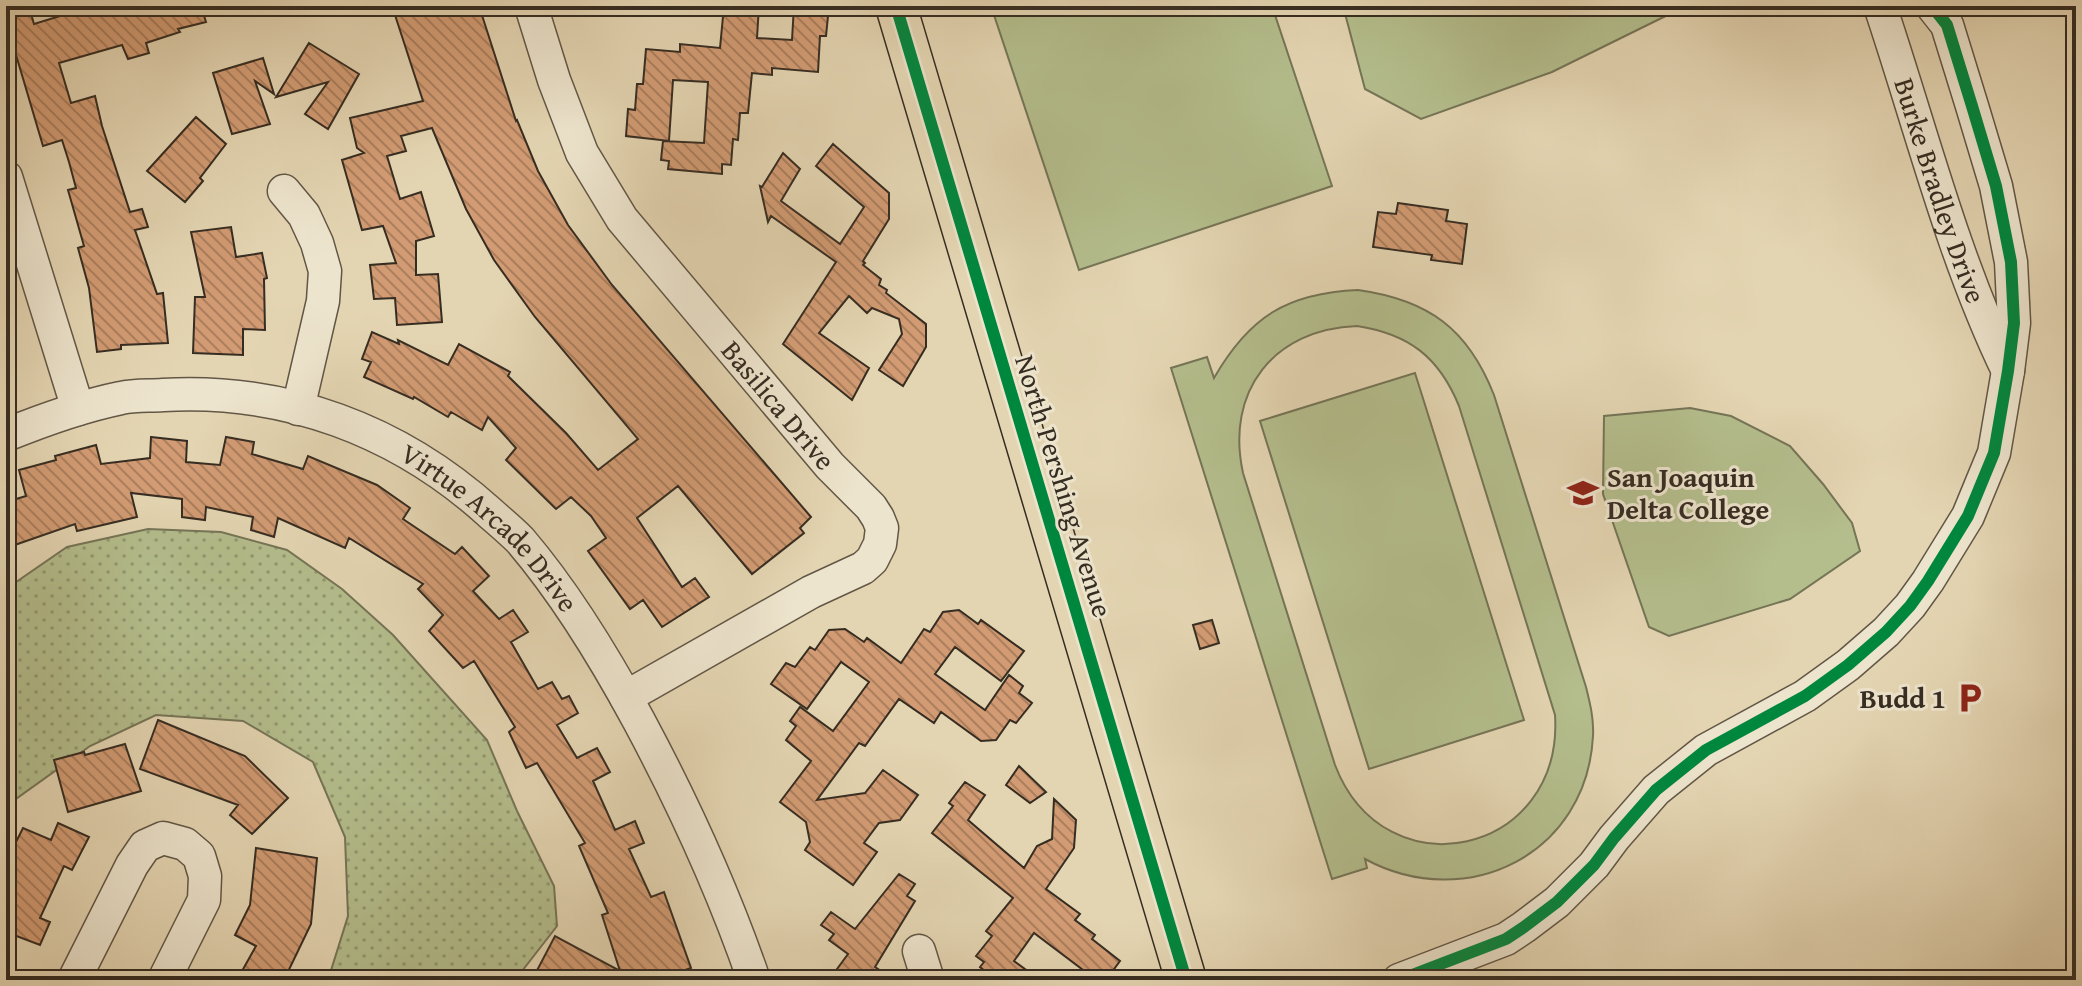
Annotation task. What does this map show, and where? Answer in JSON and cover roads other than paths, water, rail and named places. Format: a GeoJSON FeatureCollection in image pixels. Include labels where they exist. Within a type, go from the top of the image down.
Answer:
{"type":"FeatureCollection","features":[{"type":"Feature","properties":{"kind":"main road","name":"North Pershing Avenue"},"geometry":{"type":"LineString","coordinates":[[896,6],[1186,980]]}},
{"type":"Feature","properties":{"kind":"street","name":"Basilica Drive"},"geometry":{"type":"LineString","coordinates":[[531,6],[554,80],[582,153],[622,219],[830,466],[871,507],[882,528],[880,544],[872,560],[863,568],[811,592],[626,697]]}},
{"type":"Feature","properties":{"kind":"street","name":"Burke Bradley Drive"},"geometry":{"type":"LineString","coordinates":[[1880,6],[1950,227],[1990,333],[2008,371]]}},
{"type":"Feature","properties":{"kind":"street","name":"Burke Bradley Drive"},"geometry":{"type":"LineString","coordinates":[[1399,980],[1506,939],[1524,927],[1557,902],[1594,865],[1656,790],[1706,750],[1805,696],[1848,665],[1910,606],[1968,516],[1994,453],[2008,371],[2014,323],[2011,262],[1999,201],[1947,25],[1932,6]]}},
{"type":"Feature","properties":{"kind":"street"},"geometry":{"type":"LineString","coordinates":[[6,177],[78,409]]}},
{"type":"Feature","properties":{"kind":"street"},"geometry":{"type":"LineString","coordinates":[[284,191],[304,215],[325,271],[323,301],[298,409]]}},
{"type":"Feature","properties":{"kind":"street","name":"Virtue Arcade Drive"},"geometry":{"type":"LineString","coordinates":[[6,435],[40,421],[123,397],[196,393],[260,399],[333,417],[374,434],[411,453],[460,486],[518,538],[560,591],[599,650],[675,788],[724,896],[754,980]]}},
{"type":"Feature","properties":{"kind":"street"},"geometry":{"type":"LineString","coordinates":[[74,980],[132,865],[145,846],[163,838],[185,844],[199,856],[205,876],[204,900],[164,980]]}},
{"type":"Feature","properties":{"kind":"place","name":"San Joaquin Delta College"},"geometry":{"type":"Point","coordinates":[1583,493]}},
{"type":"Feature","properties":{"kind":"place","name":"Budd 1"},"geometry":{"type":"Point","coordinates":[1970,698]}}]}
